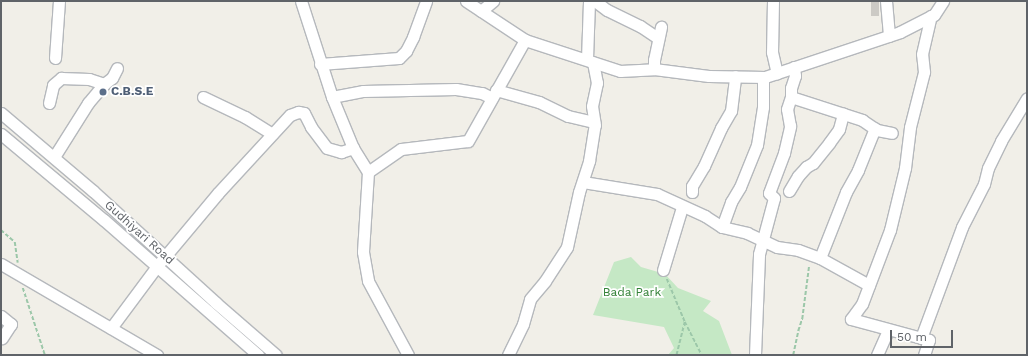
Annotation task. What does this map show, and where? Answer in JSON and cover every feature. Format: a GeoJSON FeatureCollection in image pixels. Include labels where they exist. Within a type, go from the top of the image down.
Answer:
{"type":"FeatureCollection","features":[{"type":"Feature","properties":{"kind":"street"},"geometry":{"type":"LineString","coordinates":[[54,58],[59,1]]}},
{"type":"Feature","properties":{"kind":"street"},"geometry":{"type":"LineString","coordinates":[[301,1],[320,64],[332,97],[354,148],[368,172],[362,252],[368,281],[408,355]]}},
{"type":"Feature","properties":{"kind":"street"},"geometry":{"type":"LineString","coordinates":[[320,64],[399,58],[406,51],[413,37],[426,1]]}},
{"type":"Feature","properties":{"kind":"street"},"geometry":{"type":"LineString","coordinates":[[466,1],[526,40],[620,70],[654,69],[709,76],[763,77],[900,32],[931,16],[943,1]]}},
{"type":"Feature","properties":{"kind":"street"},"geometry":{"type":"LineString","coordinates":[[481,11],[494,1]]}},
{"type":"Feature","properties":{"kind":"street"},"geometry":{"type":"LineString","coordinates":[[508,355],[523,324],[530,299],[545,281],[567,247],[589,161],[594,122],[592,106],[597,83],[590,60],[590,1]]}},
{"type":"Feature","properties":{"kind":"street"},"geometry":{"type":"LineString","coordinates":[[595,1],[607,10],[640,26],[658,38]]}},
{"type":"Feature","properties":{"kind":"street"},"geometry":{"type":"LineString","coordinates":[[773,1],[772,52],[777,73]]}},
{"type":"Feature","properties":{"kind":"street"},"geometry":{"type":"LineString","coordinates":[[886,1],[889,36]]}},
{"type":"Feature","properties":{"kind":"street"},"geometry":{"type":"LineString","coordinates":[[924,355],[929,340],[851,319],[862,304],[890,230],[905,168],[910,127],[924,72],[922,54],[931,16]]}},
{"type":"Feature","properties":{"kind":"street"},"geometry":{"type":"LineString","coordinates":[[654,69],[654,60],[661,27]]}},
{"type":"Feature","properties":{"kind":"street"},"geometry":{"type":"LineString","coordinates":[[368,172],[401,149],[468,141],[526,40]]}},
{"type":"Feature","properties":{"kind":"street"},"geometry":{"type":"LineString","coordinates":[[755,355],[760,254],[774,198],[769,193],[786,143],[790,126],[787,109],[795,76],[794,67]]}},
{"type":"Feature","properties":{"kind":"street"},"geometry":{"type":"LineString","coordinates":[[54,157],[88,103],[111,84],[117,68]]}},
{"type":"Feature","properties":{"kind":"street"},"geometry":{"type":"LineString","coordinates":[[692,192],[692,186],[704,166],[721,128],[731,111],[735,76]]}},
{"type":"Feature","properties":{"kind":"street"},"geometry":{"type":"LineString","coordinates":[[722,227],[731,202],[740,187],[757,145],[763,108],[763,77]]}},
{"type":"Feature","properties":{"kind":"street"},"geometry":{"type":"LineString","coordinates":[[49,103],[53,85],[61,78],[89,79],[111,84]]}},
{"type":"Feature","properties":{"kind":"street"},"geometry":{"type":"LineString","coordinates":[[332,97],[363,91],[456,89],[539,102],[568,116],[594,122]]}},
{"type":"Feature","properties":{"kind":"street"},"geometry":{"type":"LineString","coordinates":[[203,97],[245,117],[272,134]]}},
{"type":"Feature","properties":{"kind":"street"},"geometry":{"type":"LineString","coordinates":[[791,97],[862,120],[875,128],[892,133]]}},
{"type":"Feature","properties":{"kind":"street"},"geometry":{"type":"LineString","coordinates":[[921,338],[962,227],[984,184],[988,168],[1001,142],[1027,98]]}},
{"type":"Feature","properties":{"kind":"street"},"geometry":{"type":"LineString","coordinates":[[111,328],[165,256],[290,115],[298,112],[304,113],[311,127],[327,148],[341,152],[354,148]]}},
{"type":"Feature","properties":{"kind":"street","name":"Gudhiyari Road"},"geometry":{"type":"LineString","coordinates":[[1,113],[54,157],[276,355]]}},
{"type":"Feature","properties":{"kind":"street"},"geometry":{"type":"LineString","coordinates":[[789,191],[798,176],[806,167],[813,163],[839,129],[843,114]]}},
{"type":"Feature","properties":{"kind":"street"},"geometry":{"type":"LineString","coordinates":[[814,256],[858,170],[875,128]]}},
{"type":"Feature","properties":{"kind":"street","name":"Gudhiyari Road"},"geometry":{"type":"LineString","coordinates":[[1,134],[157,266],[258,355]]}},
{"type":"Feature","properties":{"kind":"street"},"geometry":{"type":"LineString","coordinates":[[583,182],[657,194],[704,216],[722,227],[747,233],[777,247],[798,250],[814,256],[869,285]]}},
{"type":"Feature","properties":{"kind":"street"},"geometry":{"type":"LineString","coordinates":[[663,270],[682,207]]}},
{"type":"Feature","properties":{"kind":"street"},"geometry":{"type":"LineString","coordinates":[[1,264],[157,355]]}},
{"type":"Feature","properties":{"kind":"street"},"geometry":{"type":"LineString","coordinates":[[1,316],[12,324],[2,338]]}},
{"type":"Feature","properties":{"kind":"street"},"geometry":{"type":"LineString","coordinates":[[877,355],[888,330]]}},
{"type":"Feature","properties":{"kind":"path"},"geometry":{"type":"LineString","coordinates":[[1,230],[15,242],[19,275],[45,355]]}},
{"type":"Feature","properties":{"kind":"path"},"geometry":{"type":"LineString","coordinates":[[793,355],[814,256]]}},
{"type":"Feature","properties":{"kind":"path"},"geometry":{"type":"LineString","coordinates":[[663,270],[685,322],[702,355]]}},
{"type":"Feature","properties":{"kind":"path"},"geometry":{"type":"LineString","coordinates":[[677,355],[685,322]]}},
{"type":"Feature","properties":{"kind":"green space","name":"Bada Park"},"geometry":{"type":"Polygon","coordinates":[[[631,257],[641,267],[665,274],[678,288],[711,301],[703,311],[719,321],[732,355],[668,355],[674,348],[664,327],[593,315],[614,262],[631,257]]]}},
{"type":"Feature","properties":{"kind":"building"},"geometry":{"type":"Polygon","coordinates":[[[871,1],[879,1],[879,16],[871,16],[871,1]]]}},
{"type":"Feature","properties":{"kind":"place","name":"C.B.S.E"},"geometry":{"type":"Point","coordinates":[103,92]}}]}
